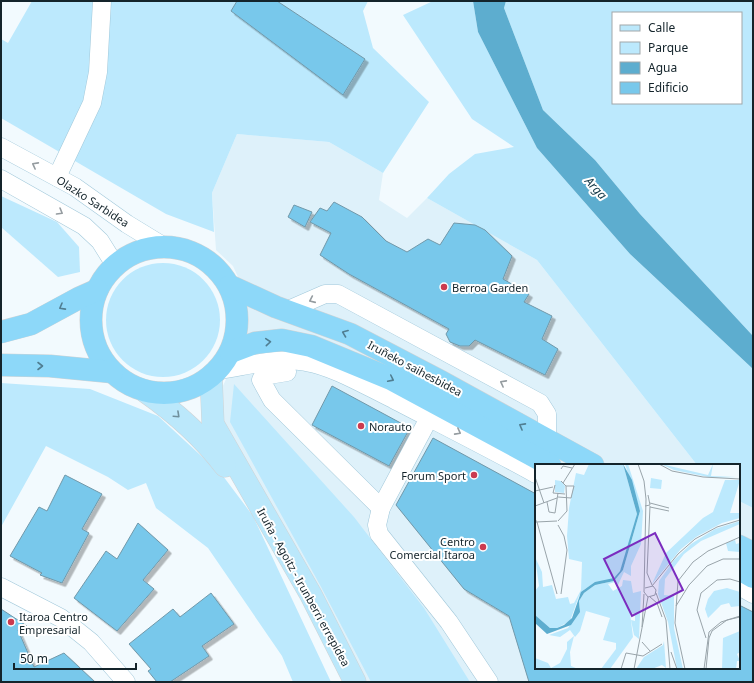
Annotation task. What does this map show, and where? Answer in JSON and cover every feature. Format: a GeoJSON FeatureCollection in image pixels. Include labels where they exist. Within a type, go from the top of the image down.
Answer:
{"type":"FeatureCollection","features":[{"type":"Feature","properties":{"kind":"highway"},"geometry":{"type":"LineString","coordinates":[[112,372],[96,347],[91,319],[97,290],[115,265],[137,251],[163,246],[190,250],[213,265],[230,286],[237,308],[237,330],[220,366]]}},
{"type":"Feature","properties":{"kind":"highway","name":"Iruñeko saihesbidea"},"geometry":{"type":"LineString","coordinates":[[230,286],[286,311],[350,334],[440,380],[591,464]]}},
{"type":"Feature","properties":{"kind":"highway"},"geometry":{"type":"LineString","coordinates":[[1,332],[31,324],[97,290]]}},
{"type":"Feature","properties":{"kind":"highway","name":"Iruñeko saihesbidea"},"geometry":{"type":"LineString","coordinates":[[112,372],[128,384],[146,392],[166,394],[204,383],[220,366],[255,343],[282,340],[311,346],[391,379],[548,464]]}},
{"type":"Feature","properties":{"kind":"highway"},"geometry":{"type":"LineString","coordinates":[[1,365],[50,366],[112,372]]}},
{"type":"Feature","properties":{"kind":"highway"},"geometry":{"type":"LineString","coordinates":[[740,546],[753,553]]}},
{"type":"Feature","properties":{"kind":"highway"},"geometry":{"type":"LineString","coordinates":[[740,570],[753,576]]}},
{"type":"Feature","properties":{"kind":"main road","name":"Iruña - Agoitz - Irunberri errepidea"},"geometry":{"type":"LineString","coordinates":[[220,366],[213,424],[311,595],[355,682]]}},
{"type":"Feature","properties":{"kind":"main road","name":"Iruña - Agoitz - Irunberri errepidea"},"geometry":{"type":"LineString","coordinates":[[146,392],[176,412],[214,452],[232,476],[251,492]]}},
{"type":"Feature","properties":{"kind":"street"},"geometry":{"type":"LineString","coordinates":[[57,177],[92,103],[98,72],[102,1]]}},
{"type":"Feature","properties":{"kind":"street","name":"Olazko Sarbidea"},"geometry":{"type":"LineString","coordinates":[[1,147],[75,187],[128,224],[163,246]]}},
{"type":"Feature","properties":{"kind":"street"},"geometry":{"type":"LineString","coordinates":[[1,179],[84,226],[100,240],[115,265]]}},
{"type":"Feature","properties":{"kind":"street"},"geometry":{"type":"LineString","coordinates":[[286,311],[325,294],[338,294],[540,403],[547,414],[547,440]]}},
{"type":"Feature","properties":{"kind":"street"},"geometry":{"type":"LineString","coordinates":[[220,366],[282,360],[307,362],[341,374],[370,387],[535,473]]}},
{"type":"Feature","properties":{"kind":"street"},"geometry":{"type":"LineString","coordinates":[[370,387],[298,371],[263,376],[260,380],[272,400],[381,508]]}},
{"type":"Feature","properties":{"kind":"street"},"geometry":{"type":"LineString","coordinates":[[429,418],[381,508],[377,525],[379,534],[449,622],[489,682]]}},
{"type":"Feature","properties":{"kind":"street"},"geometry":{"type":"LineString","coordinates":[[1,587],[61,618],[91,642],[126,682]]}},
{"type":"Feature","properties":{"kind":"street"},"geometry":{"type":"LineString","coordinates":[[740,587],[753,594]]}},
{"type":"Feature","properties":{"kind":"shaded area"},"geometry":{"type":"Polygon","coordinates":[[[237,134],[329,142],[383,173],[379,200],[407,218],[427,198],[537,260],[696,464],[535,464],[535,669],[740,669],[740,502],[753,508],[753,682],[362,682],[230,440],[219,407],[221,390],[246,336],[246,319],[242,286],[233,266],[216,250],[212,193],[237,134]]]}},
{"type":"Feature","properties":{"kind":"green space"},"geometry":{"type":"Polygon","coordinates":[[[32,1],[237,1],[231,11],[343,95],[365,59],[277,1],[368,1],[363,11],[373,48],[429,102],[383,173],[329,142],[237,134],[212,193],[214,232],[166,214],[1,118],[1,39],[8,43],[32,1]]]}},
{"type":"Feature","properties":{"kind":"green space"},"geometry":{"type":"Polygon","coordinates":[[[433,1],[473,1],[478,32],[537,148],[630,254],[753,369],[753,508],[740,502],[740,464],[696,464],[537,260],[427,198],[449,174],[475,154],[514,147],[472,119],[403,15],[433,1]]]}},
{"type":"Feature","properties":{"kind":"green space"},"geometry":{"type":"Polygon","coordinates":[[[506,1],[753,1],[753,336],[640,214],[595,160],[543,110],[504,8],[506,1]]]}},
{"type":"Feature","properties":{"kind":"green space"},"geometry":{"type":"Polygon","coordinates":[[[1,196],[57,222],[79,247],[80,272],[58,277],[1,227],[1,196]]]}},
{"type":"Feature","properties":{"kind":"green space"},"geometry":{"type":"Polygon","coordinates":[[[163,263],[174,264],[185,268],[203,280],[215,298],[219,309],[219,331],[215,342],[203,360],[185,372],[174,376],[163,377],[152,376],[141,372],[123,360],[111,342],[107,331],[106,320],[107,309],[111,298],[123,280],[141,268],[152,264],[163,263]]]}},
{"type":"Feature","properties":{"kind":"green space"},"geometry":{"type":"Polygon","coordinates":[[[1,383],[90,389],[158,416],[223,476],[253,516],[331,682],[293,682],[282,656],[208,548],[156,508],[146,483],[128,490],[108,477],[46,446],[1,527],[1,383]]]}},
{"type":"Feature","properties":{"kind":"green space"},"geometry":{"type":"Polygon","coordinates":[[[234,384],[354,517],[424,608],[470,682],[371,682],[320,585],[230,422],[234,384]]]}},
{"type":"Feature","properties":{"kind":"water","name":"Arga"},"geometry":{"type":"Polygon","coordinates":[[[473,1],[506,1],[504,8],[543,110],[595,160],[640,214],[753,336],[753,369],[630,254],[537,148],[478,32],[473,1]]]}},
{"type":"Feature","properties":{"kind":"building"},"geometry":{"type":"Polygon","coordinates":[[[237,1],[277,1],[365,59],[343,95],[231,11],[237,1]]]}},
{"type":"Feature","properties":{"kind":"building","name":"Berroa Garden"},"geometry":{"type":"Polygon","coordinates":[[[334,202],[362,217],[386,241],[407,252],[428,239],[440,245],[454,223],[475,225],[485,230],[512,256],[503,279],[529,294],[524,302],[552,316],[542,339],[558,349],[545,375],[475,340],[469,346],[460,346],[450,342],[446,334],[449,329],[349,274],[320,255],[331,233],[310,222],[320,208],[327,211],[334,202]]]}},
{"type":"Feature","properties":{"kind":"building"},"geometry":{"type":"Polygon","coordinates":[[[294,205],[312,212],[305,227],[288,217],[294,205]]]}},
{"type":"Feature","properties":{"kind":"building","name":"Norauto"},"geometry":{"type":"Polygon","coordinates":[[[332,386],[410,428],[389,466],[312,425],[332,386]]]}},
{"type":"Feature","properties":{"kind":"building","name":"Centro Comercial Itaroa"},"geometry":{"type":"Polygon","coordinates":[[[433,438],[535,493],[535,669],[740,669],[740,606],[753,612],[753,682],[529,682],[509,616],[464,589],[396,505],[433,438]]]}},
{"type":"Feature","properties":{"kind":"building"},"geometry":{"type":"Polygon","coordinates":[[[65,475],[102,494],[82,529],[89,533],[62,583],[40,575],[42,573],[10,556],[39,507],[47,511],[65,475]]]}},
{"type":"Feature","properties":{"kind":"building"},"geometry":{"type":"Polygon","coordinates":[[[138,523],[168,550],[143,580],[154,589],[117,631],[74,598],[106,551],[117,559],[138,523]]]}},
{"type":"Feature","properties":{"kind":"building"},"geometry":{"type":"Polygon","coordinates":[[[211,593],[234,624],[202,646],[209,656],[170,682],[157,682],[148,671],[151,669],[129,644],[173,609],[180,617],[211,593]]]}},
{"type":"Feature","properties":{"kind":"building"},"geometry":{"type":"Polygon","coordinates":[[[1,609],[27,626],[18,630],[34,667],[64,653],[95,682],[1,682],[1,609]]]}},
{"type":"Feature","properties":{"kind":"place","name":"Berroa Garden"},"geometry":{"type":"Point","coordinates":[444,287]}},
{"type":"Feature","properties":{"kind":"place","name":"Norauto"},"geometry":{"type":"Point","coordinates":[361,426]}},
{"type":"Feature","properties":{"kind":"place","name":"Forum Sport"},"geometry":{"type":"Point","coordinates":[474,475]}},
{"type":"Feature","properties":{"kind":"place","name":"Centro Comercial Itaroa"},"geometry":{"type":"Point","coordinates":[483,547]}},
{"type":"Feature","properties":{"kind":"place","name":"Itaroa Centro Empresarial"},"geometry":{"type":"Point","coordinates":[11,622]}}]}
